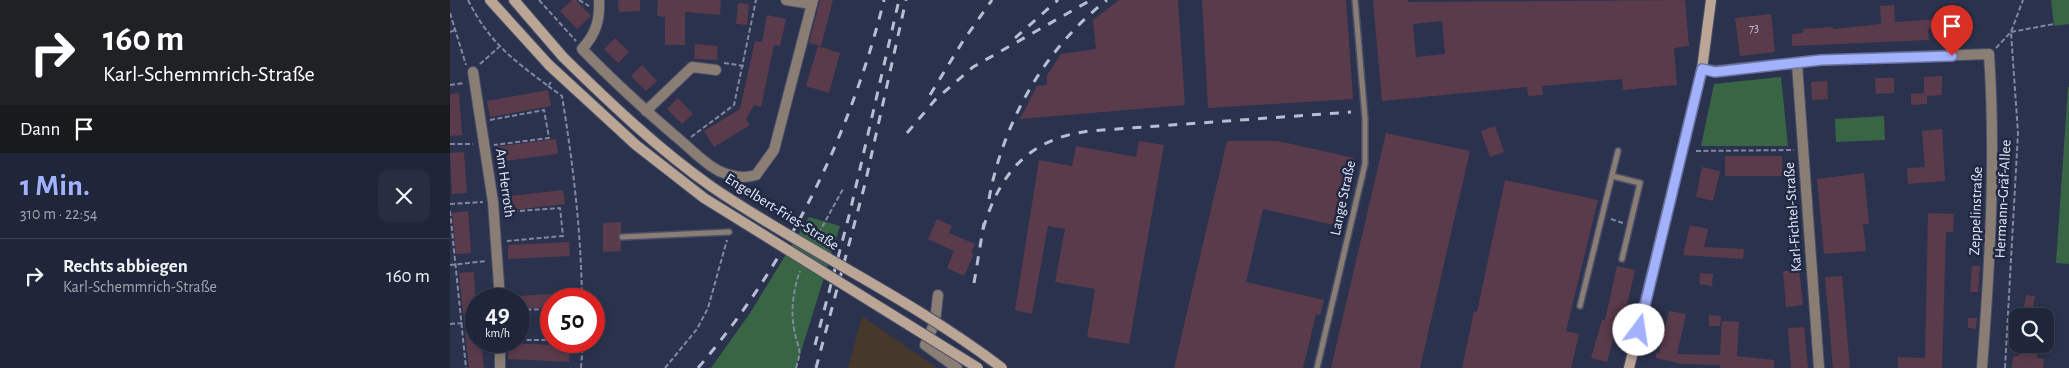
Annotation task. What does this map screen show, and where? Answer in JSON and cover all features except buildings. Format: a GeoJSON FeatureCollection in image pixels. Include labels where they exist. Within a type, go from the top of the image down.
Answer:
{"type":"FeatureCollection","features":[{"type":"Feature","properties":{"kind":"main road","name":"Engelbert-Fries-Straße"},"geometry":{"type":"LineString","coordinates":[[490,0],[550,64],[636,145],[704,198],[978,368]]}},
{"type":"Feature","properties":{"kind":"main road","name":"Engelbert-Fries-Straße"},"geometry":{"type":"LineString","coordinates":[[514,0],[563,57],[647,136],[711,186],[925,317],[1002,368]]}},
{"type":"Feature","properties":{"kind":"main road"},"geometry":{"type":"LineString","coordinates":[[1629,368],[1702,69],[1711,0]]}},
{"type":"Feature","properties":{"kind":"street"},"geometry":{"type":"LineString","coordinates":[[599,0],[600,16],[596,28],[590,40],[582,48],[646,111],[718,170],[735,177],[756,175],[774,150],[812,2],[786,0]]}},
{"type":"Feature","properties":{"kind":"street"},"geometry":{"type":"LineString","coordinates":[[1702,69],[1715,72],[1821,60],[1989,54]]}},
{"type":"Feature","properties":{"kind":"street","name":"Zeppelinstraße"},"geometry":{"type":"LineString","coordinates":[[1982,368],[1990,254],[1994,146],[1989,54]]}},
{"type":"Feature","properties":{"kind":"street","name":"Karl-Fichtel-Straße"},"geometry":{"type":"LineString","coordinates":[[1797,64],[1819,368]]}},
{"type":"Feature","properties":{"kind":"street"},"geometry":{"type":"LineString","coordinates":[[646,111],[692,67],[716,70]]}},
{"type":"Feature","properties":{"kind":"street","name":"Am Herroth"},"geometry":{"type":"LineString","coordinates":[[473,72],[493,202],[499,288]]}},
{"type":"Feature","properties":{"kind":"street"},"geometry":{"type":"LineString","coordinates":[[938,295],[935,322],[925,345],[957,368]]}},
{"type":"Feature","properties":{"kind":"street"},"geometry":{"type":"LineString","coordinates":[[500,353],[500,368]]}},
{"type":"Feature","properties":{"kind":"lane","name":"Lange Straße"},"geometry":{"type":"LineString","coordinates":[[1317,368],[1365,164],[1365,118],[1356,0]]}},
{"type":"Feature","properties":{"kind":"lane"},"geometry":{"type":"LineString","coordinates":[[1580,306],[1618,151]]}},
{"type":"Feature","properties":{"kind":"lane"},"geometry":{"type":"LineString","coordinates":[[1612,176],[1640,183],[1622,259]]}},
{"type":"Feature","properties":{"kind":"lane"},"geometry":{"type":"LineString","coordinates":[[622,238],[729,232]]}},
{"type":"Feature","properties":{"kind":"path"},"geometry":{"type":"LineString","coordinates":[[468,0],[479,22],[499,47],[562,96],[573,166],[581,239],[582,288]]}},
{"type":"Feature","properties":{"kind":"path"},"geometry":{"type":"LineString","coordinates":[[539,0],[582,48]]}},
{"type":"Feature","properties":{"kind":"path"},"geometry":{"type":"LineString","coordinates":[[684,143],[734,105],[744,66],[756,0]]}},
{"type":"Feature","properties":{"kind":"path"},"geometry":{"type":"LineString","coordinates":[[1989,54],[2011,32],[2023,0]]}},
{"type":"Feature","properties":{"kind":"path"},"geometry":{"type":"LineString","coordinates":[[450,13],[464,63],[473,72],[499,47]]}},
{"type":"Feature","properties":{"kind":"path"},"geometry":{"type":"LineString","coordinates":[[2011,32],[2054,24]]}},
{"type":"Feature","properties":{"kind":"path"},"geometry":{"type":"LineString","coordinates":[[450,32],[455,30]]}},
{"type":"Feature","properties":{"kind":"path","name":"Hermann-Gräf-Allee"},"geometry":{"type":"LineString","coordinates":[[2005,368],[2018,133],[2011,32]]}},
{"type":"Feature","properties":{"kind":"path"},"geometry":{"type":"LineString","coordinates":[[716,70],[721,62],[744,66]]}},
{"type":"Feature","properties":{"kind":"path"},"geometry":{"type":"LineString","coordinates":[[548,86],[555,78]]}},
{"type":"Feature","properties":{"kind":"path"},"geometry":{"type":"LineString","coordinates":[[450,144],[485,145],[549,138],[544,110],[481,121]]}},
{"type":"Feature","properties":{"kind":"path"},"geometry":{"type":"LineString","coordinates":[[1696,151],[1803,150]]}},
{"type":"Feature","properties":{"kind":"path"},"geometry":{"type":"LineString","coordinates":[[812,245],[843,189]]}},
{"type":"Feature","properties":{"kind":"path"},"geometry":{"type":"LineString","coordinates":[[450,204],[493,202]]}},
{"type":"Feature","properties":{"kind":"path"},"geometry":{"type":"LineString","coordinates":[[494,213],[560,208],[563,236],[497,242]]}},
{"type":"Feature","properties":{"kind":"path"},"geometry":{"type":"LineString","coordinates":[[450,211],[466,368]]}},
{"type":"Feature","properties":{"kind":"path"},"geometry":{"type":"LineString","coordinates":[[1602,217],[1630,225]]}},
{"type":"Feature","properties":{"kind":"path"},"geometry":{"type":"LineString","coordinates":[[665,368],[697,329],[708,308],[729,232]]}},
{"type":"Feature","properties":{"kind":"path"},"geometry":{"type":"LineString","coordinates":[[450,265],[498,260]]}},
{"type":"Feature","properties":{"kind":"path"},"geometry":{"type":"LineString","coordinates":[[796,368],[801,352],[795,333],[793,301],[794,288],[800,270]]}},
{"type":"Feature","properties":{"kind":"path"},"geometry":{"type":"LineString","coordinates":[[450,324],[465,323]]}},
{"type":"Feature","properties":{"kind":"path"},"geometry":{"type":"LineString","coordinates":[[582,368],[583,353]]}},
{"type":"Feature","properties":{"kind":"shaded area"},"geometry":{"type":"Polygon","coordinates":[[[862,316],[937,368],[848,368],[862,316]]]}},
{"type":"Feature","properties":{"kind":"green space"},"geometry":{"type":"Polygon","coordinates":[[[2051,0],[2069,0],[2069,24],[2054,26],[2051,0]]]}},
{"type":"Feature","properties":{"kind":"green space"},"geometry":{"type":"Polygon","coordinates":[[[1781,77],[1788,146],[1701,146],[1714,84],[1781,77]]]}},
{"type":"Feature","properties":{"kind":"green space"},"geometry":{"type":"Polygon","coordinates":[[[2069,87],[2069,264],[2056,263],[2069,87]]]}},
{"type":"Feature","properties":{"kind":"green space"},"geometry":{"type":"Polygon","coordinates":[[[1884,116],[1885,140],[1836,142],[1835,119],[1884,116]]]}},
{"type":"Feature","properties":{"kind":"green space"},"geometry":{"type":"Polygon","coordinates":[[[809,217],[840,226],[796,368],[711,368],[750,313],[809,217]]]}},
{"type":"Feature","properties":{"kind":"railway"},"geometry":{"type":"LineString","coordinates":[[698,368],[730,328],[760,285],[788,241],[812,195],[854,99],[884,0]]}},
{"type":"Feature","properties":{"kind":"railway"},"geometry":{"type":"LineString","coordinates":[[815,345],[850,212],[899,0]]}},
{"type":"Feature","properties":{"kind":"railway"},"geometry":{"type":"LineString","coordinates":[[816,368],[865,184],[906,0]]}},
{"type":"Feature","properties":{"kind":"railway"},"geometry":{"type":"LineString","coordinates":[[930,95],[963,41],[992,0]]}},
{"type":"Feature","properties":{"kind":"railway"},"geometry":{"type":"LineString","coordinates":[[1015,38],[1058,0]]}},
{"type":"Feature","properties":{"kind":"railway"},"geometry":{"type":"LineString","coordinates":[[907,133],[935,100],[973,67],[1091,0]]}},
{"type":"Feature","properties":{"kind":"railway"},"geometry":{"type":"LineString","coordinates":[[989,199],[1005,142],[1016,115],[1030,89],[1064,41],[1107,0]]}},
{"type":"Feature","properties":{"kind":"railway"},"geometry":{"type":"LineString","coordinates":[[983,229],[998,191],[1008,175],[1033,151],[1049,142],[1068,135],[1089,131],[1351,112]]}},
{"type":"Feature","properties":{"kind":"railway"},"geometry":{"type":"LineString","coordinates":[[974,283],[984,223]]}},
{"type":"Feature","properties":{"kind":"route"},"geometry":{"type":"LineString","coordinates":[[1639,330],[1702,69],[1715,72],[1821,60],[1952,56]]}}]}
